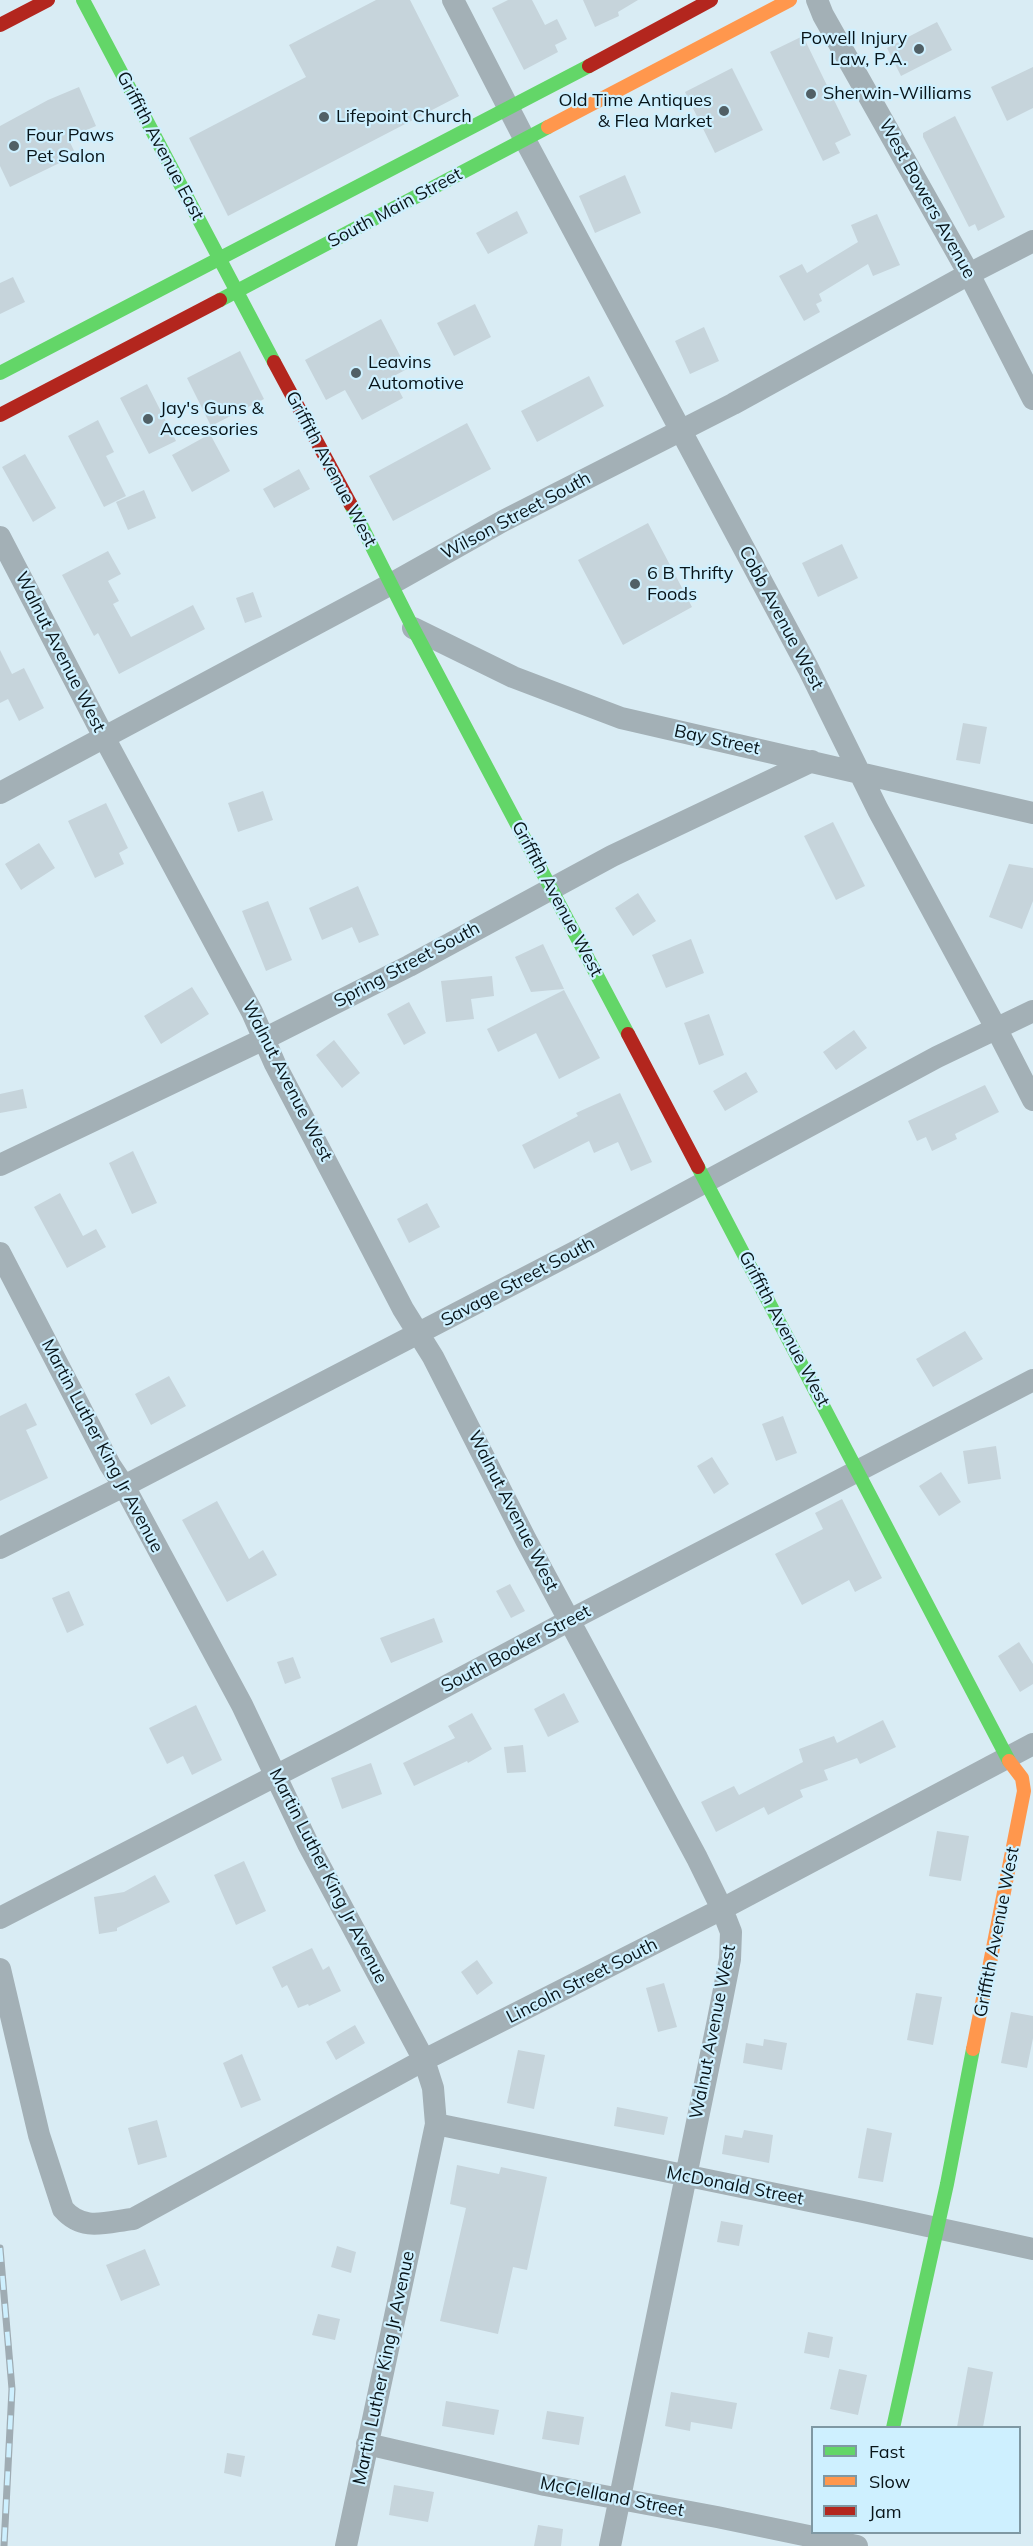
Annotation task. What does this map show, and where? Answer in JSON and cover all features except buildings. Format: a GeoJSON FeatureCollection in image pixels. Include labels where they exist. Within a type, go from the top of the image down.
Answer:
{"type":"FeatureCollection","features":[{"type":"Feature","properties":{"kind":"street"},"geometry":{"type":"LineString","coordinates":[[0,25],[48,0]]}},
{"type":"Feature","properties":{"kind":"street","name":"Griffith Avenue East"},"geometry":{"type":"LineString","coordinates":[[83,0],[237,292]]}},
{"type":"Feature","properties":{"kind":"street","name":"Cobb Avenue West"},"geometry":{"type":"LineString","coordinates":[[453,0],[524,138],[808,668],[916,882],[1033,1100]]}},
{"type":"Feature","properties":{"kind":"street","name":"South Main Street"},"geometry":{"type":"LineString","coordinates":[[0,373],[220,260],[711,0]]}},
{"type":"Feature","properties":{"kind":"street","name":"South Main Street"},"geometry":{"type":"LineString","coordinates":[[0,415],[790,0]]}},
{"type":"Feature","properties":{"kind":"street","name":"West Bowers Avenue"},"geometry":{"type":"LineString","coordinates":[[817,0],[823,15],[969,274],[1033,399]]}},
{"type":"Feature","properties":{"kind":"street","name":"Wilson Street South"},"geometry":{"type":"LineString","coordinates":[[0,793],[105,739],[504,521],[734,404],[1033,241]]}},
{"type":"Feature","properties":{"kind":"street","name":"Griffith Avenue West"},"geometry":{"type":"LineString","coordinates":[[237,292],[338,478],[413,628],[705,1180],[1006,1758],[1022,1778],[1024,1791],[1002,1910],[937,2229],[893,2426]]}},
{"type":"Feature","properties":{"kind":"street","name":"Walnut Avenue West"},"geometry":{"type":"LineString","coordinates":[[0,537],[105,739],[252,1012],[351,1209],[438,1367],[698,1858],[731,1932],[730,1959],[610,2546]]}},
{"type":"Feature","properties":{"kind":"street","name":"Bay Street"},"geometry":{"type":"LineString","coordinates":[[413,628],[513,677],[621,718],[1033,813]]}},
{"type":"Feature","properties":{"kind":"street","name":"Spring Street South"},"geometry":{"type":"LineString","coordinates":[[0,1165],[264,1039],[409,966],[612,856],[812,761]]}},
{"type":"Feature","properties":{"kind":"street","name":"Savage Street South"},"geometry":{"type":"LineString","coordinates":[[0,1548],[418,1334],[592,1243],[705,1180],[996,1028],[1033,1011]]}},
{"type":"Feature","properties":{"kind":"street","name":"Martin Luther King Jr Avenue"},"geometry":{"type":"LineString","coordinates":[[0,1253],[110,1465],[124,1486],[242,1705],[308,1844],[424,2060],[433,2088],[436,2124],[346,2546]]}},
{"type":"Feature","properties":{"kind":"street","name":"South Booker Street"},"geometry":{"type":"LineString","coordinates":[[0,1918],[1033,1380]]}},
{"type":"Feature","properties":{"kind":"street","name":"Lincoln Street South"},"geometry":{"type":"LineString","coordinates":[[0,1969],[39,2135],[63,2209],[81,2224],[132,2219],[424,2060],[722,1909],[1033,1744]]}},
{"type":"Feature","properties":{"kind":"street","name":"McDonald Street"},"geometry":{"type":"LineString","coordinates":[[436,2124],[1033,2249]]}},
{"type":"Feature","properties":{"kind":"street","name":"McClelland Street"},"geometry":{"type":"LineString","coordinates":[[368,2444],[545,2485],[857,2546]]}},
{"type":"Feature","properties":{"kind":"railway"},"geometry":{"type":"LineString","coordinates":[[0,2248],[12,2389],[4,2546]]}},
{"type":"Feature","properties":{"kind":"traffic: fast"},"geometry":{"type":"LineString","coordinates":[[83,0],[274,362]]}},
{"type":"Feature","properties":{"kind":"traffic: fast"},"geometry":{"type":"LineString","coordinates":[[0,373],[589,66]]}},
{"type":"Feature","properties":{"kind":"traffic: fast"},"geometry":{"type":"LineString","coordinates":[[220,300],[548,127]]}},
{"type":"Feature","properties":{"kind":"traffic: fast"},"geometry":{"type":"LineString","coordinates":[[351,505],[413,628],[628,1034]]}},
{"type":"Feature","properties":{"kind":"traffic: fast"},"geometry":{"type":"LineString","coordinates":[[698,1167],[1009,1761]]}},
{"type":"Feature","properties":{"kind":"traffic: fast"},"geometry":{"type":"LineString","coordinates":[[893,2426],[947,2184],[973,2049]]}},
{"type":"Feature","properties":{"kind":"traffic: slow"},"geometry":{"type":"LineString","coordinates":[[548,127],[790,0]]}},
{"type":"Feature","properties":{"kind":"traffic: slow"},"geometry":{"type":"LineString","coordinates":[[973,2049],[1024,1791],[1022,1778],[1009,1761]]}},
{"type":"Feature","properties":{"kind":"traffic: jam"},"geometry":{"type":"LineString","coordinates":[[0,25],[48,0]]}},
{"type":"Feature","properties":{"kind":"traffic: jam"},"geometry":{"type":"LineString","coordinates":[[589,66],[711,0]]}},
{"type":"Feature","properties":{"kind":"traffic: jam"},"geometry":{"type":"LineString","coordinates":[[0,415],[220,300]]}},
{"type":"Feature","properties":{"kind":"traffic: jam"},"geometry":{"type":"LineString","coordinates":[[274,362],[351,505]]}},
{"type":"Feature","properties":{"kind":"traffic: jam"},"geometry":{"type":"LineString","coordinates":[[628,1034],[698,1167]]}},
{"type":"Feature","properties":{"kind":"place","name":"Powell Injury Law, P.A."},"geometry":{"type":"Point","coordinates":[919,49]}},
{"type":"Feature","properties":{"kind":"place","name":"Sherwin-Williams"},"geometry":{"type":"Point","coordinates":[811,94]}},
{"type":"Feature","properties":{"kind":"place","name":"Old Time Antiques & Flea Market"},"geometry":{"type":"Point","coordinates":[724,111]}},
{"type":"Feature","properties":{"kind":"place","name":"Lifepoint Church"},"geometry":{"type":"Point","coordinates":[324,117]}},
{"type":"Feature","properties":{"kind":"place","name":"Four Paws Pet Salon"},"geometry":{"type":"Point","coordinates":[14,146]}},
{"type":"Feature","properties":{"kind":"place","name":"Leavins Automotive"},"geometry":{"type":"Point","coordinates":[356,373]}},
{"type":"Feature","properties":{"kind":"place","name":"Jay's Guns & Accessories"},"geometry":{"type":"Point","coordinates":[148,419]}},
{"type":"Feature","properties":{"kind":"place","name":"6 B Thrifty Foods"},"geometry":{"type":"Point","coordinates":[635,584]}}]}
